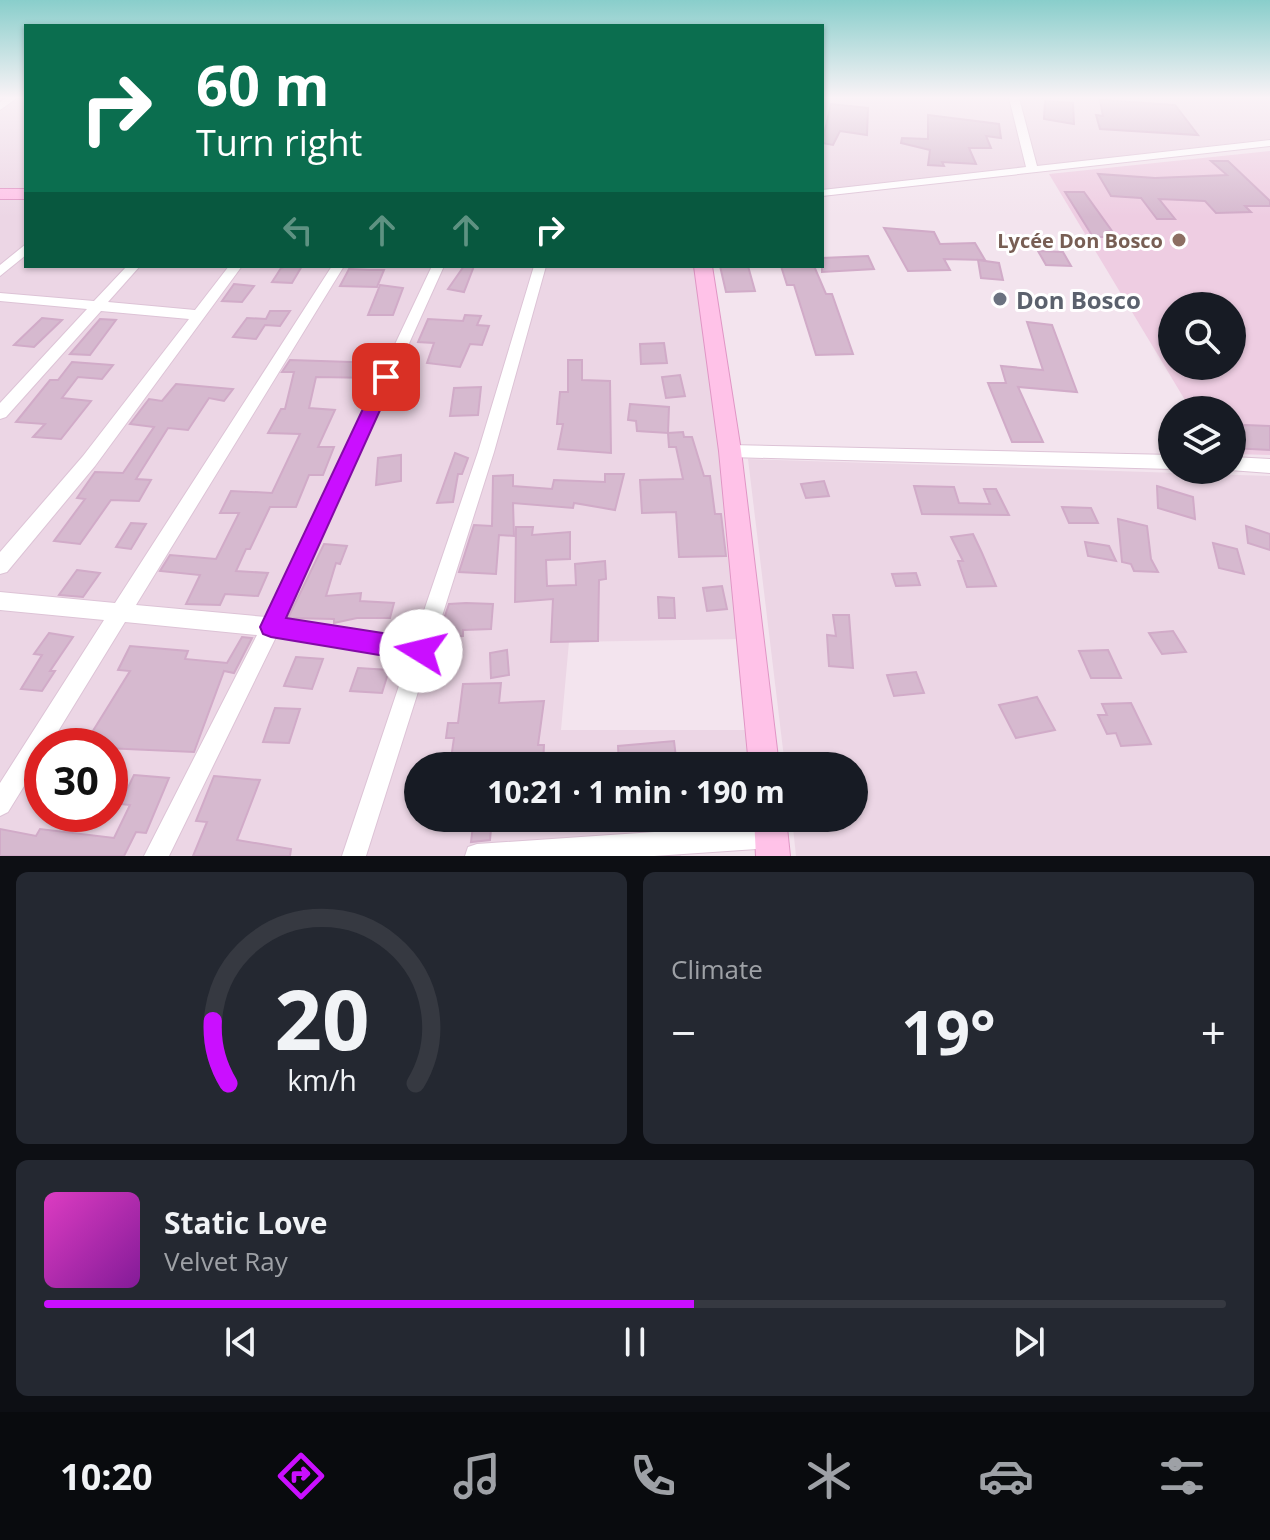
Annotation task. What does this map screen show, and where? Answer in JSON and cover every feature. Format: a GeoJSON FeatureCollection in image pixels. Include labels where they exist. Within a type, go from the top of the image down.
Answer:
{"type":"FeatureCollection","features":[{"type":"Feature","properties":{"kind":"street"},"geometry":{"type":"LineString","coordinates":[[1024,138],[1032,169]]}},
{"type":"Feature","properties":{"kind":"street"},"geometry":{"type":"LineString","coordinates":[[824,193],[1270,143]]}},
{"type":"Feature","properties":{"kind":"street"},"geometry":{"type":"LineString","coordinates":[[0,194],[24,194]]}},
{"type":"Feature","properties":{"kind":"street"},"geometry":{"type":"LineString","coordinates":[[0,272],[24,250]]}},
{"type":"Feature","properties":{"kind":"street"},"geometry":{"type":"LineString","coordinates":[[0,413],[132,268]]}},
{"type":"Feature","properties":{"kind":"street"},"geometry":{"type":"LineString","coordinates":[[0,566],[89,461],[234,268]]}},
{"type":"Feature","properties":{"kind":"street"},"geometry":{"type":"LineString","coordinates":[[0,804],[124,612],[337,268]]}},
{"type":"Feature","properties":{"kind":"street"},"geometry":{"type":"LineString","coordinates":[[156,856],[271,627],[437,268]]}},
{"type":"Feature","properties":{"kind":"street"},"geometry":{"type":"LineString","coordinates":[[354,856],[486,452],[539,268]]}},
{"type":"Feature","properties":{"kind":"street"},"geometry":{"type":"LineString","coordinates":[[703,268],[730,451],[762,752]]}},
{"type":"Feature","properties":{"kind":"street"},"geometry":{"type":"LineString","coordinates":[[0,297],[196,315]]}},
{"type":"Feature","properties":{"kind":"street"},"geometry":{"type":"LineString","coordinates":[[730,451],[1158,462]]}},
{"type":"Feature","properties":{"kind":"street"},"geometry":{"type":"LineString","coordinates":[[1246,465],[1270,466]]}},
{"type":"Feature","properties":{"kind":"street"},"geometry":{"type":"LineString","coordinates":[[0,601],[271,627],[421,651]]}},
{"type":"Feature","properties":{"kind":"street"},"geometry":{"type":"LineString","coordinates":[[477,856],[772,837]]}},
{"type":"Feature","properties":{"kind":"shaded area"},"geometry":{"type":"Polygon","coordinates":[[[0,138],[24,138],[24,268],[701,268],[740,639],[569,642],[561,730],[755,730],[757,752],[404,752],[404,832],[681,832],[681,856],[0,856],[0,138]]]}},
{"type":"Feature","properties":{"kind":"shaded area"},"geometry":{"type":"Polygon","coordinates":[[[824,138],[1270,139],[824,190],[824,138]]]}},
{"type":"Feature","properties":{"kind":"shaded area","name":"Lycée Don Bosco"},"geometry":{"type":"Polygon","coordinates":[[[1270,151],[1270,455],[1246,454],[1246,396],[1183,396],[1173,380],[1246,380],[1246,292],[1158,292],[1158,355],[1049,174],[1270,151]]]}},
{"type":"Feature","properties":{"kind":"shaded area"},"geometry":{"type":"Polygon","coordinates":[[[748,459],[1158,472],[1158,484],[1246,484],[1246,475],[1270,476],[1270,856],[796,856],[793,832],[868,832],[868,752],[783,752],[748,459]]]}},
{"type":"Feature","properties":{"kind":"building"},"geometry":{"type":"Polygon","coordinates":[[[824,138],[837,138],[833,145],[824,143],[824,138]]]}},
{"type":"Feature","properties":{"kind":"building"},"geometry":{"type":"Polygon","coordinates":[[[902,138],[987,138],[991,148],[969,148],[976,164],[942,162],[944,166],[928,165],[930,150],[901,143],[902,138]]]}},
{"type":"Feature","properties":{"kind":"building"},"geometry":{"type":"Polygon","coordinates":[[[1211,161],[1228,161],[1270,201],[1270,206],[1245,206],[1251,212],[1216,213],[1205,201],[1159,199],[1175,219],[1157,219],[1141,198],[1111,196],[1098,174],[1155,178],[1227,175],[1211,161]]]}},
{"type":"Feature","properties":{"kind":"building"},"geometry":{"type":"Polygon","coordinates":[[[1065,192],[1084,192],[1112,231],[1107,231],[1111,237],[1093,237],[1065,192]]]}},
{"type":"Feature","properties":{"kind":"building"},"geometry":{"type":"Polygon","coordinates":[[[884,228],[934,232],[940,244],[975,243],[985,260],[944,259],[950,270],[908,271],[884,228]]]}},
{"type":"Feature","properties":{"kind":"building"},"geometry":{"type":"Polygon","coordinates":[[[1038,251],[1063,252],[1071,266],[1046,265],[1038,251]]]}},
{"type":"Feature","properties":{"kind":"building"},"geometry":{"type":"Polygon","coordinates":[[[868,256],[874,269],[822,272],[824,258],[868,256]]]}},
{"type":"Feature","properties":{"kind":"building"},"geometry":{"type":"Polygon","coordinates":[[[978,260],[999,263],[1003,280],[981,278],[978,260]]]}},
{"type":"Feature","properties":{"kind":"building"},"geometry":{"type":"Polygon","coordinates":[[[281,268],[301,268],[292,283],[272,282],[281,268]]]}},
{"type":"Feature","properties":{"kind":"building"},"geometry":{"type":"Polygon","coordinates":[[[463,268],[473,268],[464,292],[448,289],[463,268]]]}},
{"type":"Feature","properties":{"kind":"building"},"geometry":{"type":"Polygon","coordinates":[[[720,268],[749,268],[755,291],[726,292],[720,268]]]}},
{"type":"Feature","properties":{"kind":"building"},"geometry":{"type":"Polygon","coordinates":[[[782,268],[815,268],[826,294],[832,294],[853,354],[816,355],[794,285],[787,285],[782,268]]]}},
{"type":"Feature","properties":{"kind":"building"},"geometry":{"type":"Polygon","coordinates":[[[349,269],[384,270],[377,287],[340,286],[349,269]]]}},
{"type":"Feature","properties":{"kind":"building"},"geometry":{"type":"Polygon","coordinates":[[[234,284],[254,286],[242,302],[222,301],[234,284]]]}},
{"type":"Feature","properties":{"kind":"building"},"geometry":{"type":"Polygon","coordinates":[[[380,285],[403,288],[393,315],[368,315],[380,285]]]}},
{"type":"Feature","properties":{"kind":"building"},"geometry":{"type":"Polygon","coordinates":[[[270,311],[290,311],[280,326],[265,325],[256,339],[233,337],[247,318],[266,319],[270,311]]]}},
{"type":"Feature","properties":{"kind":"building"},"geometry":{"type":"Polygon","coordinates":[[[465,315],[481,316],[477,325],[489,326],[482,345],[470,344],[460,367],[427,363],[434,343],[418,342],[428,319],[463,321],[465,315]]]}},
{"type":"Feature","properties":{"kind":"building"},"geometry":{"type":"Polygon","coordinates":[[[42,318],[62,320],[34,347],[14,345],[42,318]]]}},
{"type":"Feature","properties":{"kind":"building"},"geometry":{"type":"Polygon","coordinates":[[[100,319],[116,320],[90,355],[70,354],[100,319]]]}},
{"type":"Feature","properties":{"kind":"building"},"geometry":{"type":"Polygon","coordinates":[[[1027,322],[1052,325],[1077,392],[1018,387],[1043,442],[1012,442],[988,383],[1006,383],[1001,366],[1043,370],[1027,322]]]}},
{"type":"Feature","properties":{"kind":"building"},"geometry":{"type":"Polygon","coordinates":[[[664,343],[667,363],[641,364],[640,344],[664,343]]]}},
{"type":"Feature","properties":{"kind":"building"},"geometry":{"type":"Polygon","coordinates":[[[290,360],[381,363],[376,378],[316,377],[309,408],[335,410],[318,447],[334,447],[323,475],[309,475],[296,507],[270,507],[250,549],[246,549],[236,571],[268,573],[258,596],[225,594],[220,605],[186,604],[200,575],[160,571],[170,555],[216,559],[239,513],[220,513],[231,491],[272,493],[300,434],[268,433],[281,409],[285,409],[294,372],[282,372],[290,360]]]}},
{"type":"Feature","properties":{"kind":"building"},"geometry":{"type":"Polygon","coordinates":[[[568,360],[582,360],[582,380],[610,381],[611,453],[558,449],[563,424],[557,424],[560,392],[568,392],[568,360]]]}},
{"type":"Feature","properties":{"kind":"building"},"geometry":{"type":"Polygon","coordinates":[[[72,362],[113,365],[102,379],[78,377],[62,398],[91,401],[61,439],[33,437],[45,424],[16,422],[50,380],[58,380],[72,362]]]}},
{"type":"Feature","properties":{"kind":"building"},"geometry":{"type":"Polygon","coordinates":[[[680,375],[685,396],[666,398],[662,377],[680,375]]]}},
{"type":"Feature","properties":{"kind":"building"},"geometry":{"type":"Polygon","coordinates":[[[176,384],[233,389],[224,401],[209,398],[188,430],[168,428],[136,479],[151,480],[139,501],[111,500],[80,544],[54,541],[85,499],[77,498],[95,472],[123,473],[154,427],[130,424],[149,399],[162,401],[176,384]]]}},
{"type":"Feature","properties":{"kind":"building"},"geometry":{"type":"Polygon","coordinates":[[[396,386],[415,386],[411,402],[391,402],[396,386]]]}},
{"type":"Feature","properties":{"kind":"building"},"geometry":{"type":"Polygon","coordinates":[[[481,387],[478,415],[450,416],[454,388],[481,387]]]}},
{"type":"Feature","properties":{"kind":"building"},"geometry":{"type":"Polygon","coordinates":[[[630,404],[669,407],[668,433],[637,431],[636,421],[628,420],[630,404]]]}},
{"type":"Feature","properties":{"kind":"building"},"geometry":{"type":"Polygon","coordinates":[[[1246,425],[1270,426],[1270,450],[1246,449],[1246,425]]]}},
{"type":"Feature","properties":{"kind":"building"},"geometry":{"type":"Polygon","coordinates":[[[683,432],[684,437],[692,437],[704,476],[710,476],[715,514],[721,514],[726,556],[679,557],[676,512],[642,513],[640,480],[683,479],[676,447],[669,447],[668,433],[683,432]]]}},
{"type":"Feature","properties":{"kind":"building"},"geometry":{"type":"Polygon","coordinates":[[[455,453],[468,458],[462,474],[458,474],[453,502],[437,503],[455,453]]]}},
{"type":"Feature","properties":{"kind":"building"},"geometry":{"type":"Polygon","coordinates":[[[401,455],[401,481],[376,485],[378,458],[401,455]]]}},
{"type":"Feature","properties":{"kind":"building"},"geometry":{"type":"Polygon","coordinates":[[[605,474],[624,474],[615,510],[574,503],[573,508],[513,503],[514,536],[499,535],[496,574],[459,572],[474,525],[492,526],[493,476],[513,475],[513,486],[552,489],[554,480],[605,482],[605,474]]]}},
{"type":"Feature","properties":{"kind":"building"},"geometry":{"type":"Polygon","coordinates":[[[824,481],[829,496],[806,498],[801,484],[824,481]]]}},
{"type":"Feature","properties":{"kind":"building"},"geometry":{"type":"Polygon","coordinates":[[[914,486],[954,487],[959,503],[990,504],[984,489],[996,489],[1009,515],[922,514],[914,486]]]}},
{"type":"Feature","properties":{"kind":"building"},"geometry":{"type":"Polygon","coordinates":[[[1157,486],[1193,497],[1195,519],[1158,508],[1157,486]]]}},
{"type":"Feature","properties":{"kind":"building"},"geometry":{"type":"Polygon","coordinates":[[[1062,507],[1091,508],[1098,523],[1069,523],[1062,507]]]}},
{"type":"Feature","properties":{"kind":"building"},"geometry":{"type":"Polygon","coordinates":[[[1118,519],[1147,526],[1151,559],[1158,572],[1134,571],[1131,564],[1122,562],[1118,519]]]}},
{"type":"Feature","properties":{"kind":"building"},"geometry":{"type":"Polygon","coordinates":[[[131,523],[146,524],[131,549],[116,547],[131,523]]]}},
{"type":"Feature","properties":{"kind":"building"},"geometry":{"type":"Polygon","coordinates":[[[1246,526],[1270,534],[1270,550],[1248,543],[1246,526]]]}},
{"type":"Feature","properties":{"kind":"building"},"geometry":{"type":"Polygon","coordinates":[[[516,527],[533,527],[532,535],[570,532],[570,559],[546,560],[547,586],[576,585],[575,564],[605,561],[606,579],[599,580],[598,641],[551,642],[553,599],[515,602],[516,527]]]}},
{"type":"Feature","properties":{"kind":"building"},"geometry":{"type":"Polygon","coordinates":[[[973,534],[996,586],[967,587],[958,561],[963,561],[951,537],[973,534]]]}},
{"type":"Feature","properties":{"kind":"building"},"geometry":{"type":"Polygon","coordinates":[[[1085,542],[1109,546],[1116,561],[1088,556],[1085,542]]]}},
{"type":"Feature","properties":{"kind":"building"},"geometry":{"type":"Polygon","coordinates":[[[1213,543],[1237,549],[1244,574],[1219,568],[1213,543]]]}},
{"type":"Feature","properties":{"kind":"building"},"geometry":{"type":"Polygon","coordinates":[[[324,544],[347,546],[340,564],[336,563],[326,596],[361,593],[360,601],[394,603],[390,618],[357,618],[334,623],[334,619],[288,618],[324,544]]]}},
{"type":"Feature","properties":{"kind":"building"},"geometry":{"type":"Polygon","coordinates":[[[77,570],[100,573],[83,597],[59,595],[77,570]]]}},
{"type":"Feature","properties":{"kind":"building"},"geometry":{"type":"Polygon","coordinates":[[[916,573],[920,585],[896,586],[892,574],[916,573]]]}},
{"type":"Feature","properties":{"kind":"building"},"geometry":{"type":"Polygon","coordinates":[[[722,586],[727,609],[707,611],[703,588],[722,586]]]}},
{"type":"Feature","properties":{"kind":"building"},"geometry":{"type":"Polygon","coordinates":[[[658,597],[674,598],[675,618],[659,618],[658,597]]]}},
{"type":"Feature","properties":{"kind":"building"},"geometry":{"type":"Polygon","coordinates":[[[449,604],[493,604],[491,629],[463,630],[463,636],[438,637],[449,604]]]}},
{"type":"Feature","properties":{"kind":"building"},"geometry":{"type":"Polygon","coordinates":[[[833,615],[849,615],[853,668],[829,666],[827,635],[836,636],[833,615]]]}},
{"type":"Feature","properties":{"kind":"building"},"geometry":{"type":"Polygon","coordinates":[[[1173,631],[1186,652],[1162,654],[1149,633],[1173,631]]]}},
{"type":"Feature","properties":{"kind":"building"},"geometry":{"type":"Polygon","coordinates":[[[49,633],[73,637],[50,671],[55,671],[42,691],[21,689],[42,655],[34,654],[49,633]]]}},
{"type":"Feature","properties":{"kind":"building"},"geometry":{"type":"Polygon","coordinates":[[[242,637],[252,638],[234,673],[224,671],[194,752],[128,749],[128,728],[95,728],[130,671],[118,670],[130,646],[188,651],[185,659],[227,663],[242,637]]]}},
{"type":"Feature","properties":{"kind":"building"},"geometry":{"type":"Polygon","coordinates":[[[507,650],[509,675],[491,678],[490,653],[507,650]]]}},
{"type":"Feature","properties":{"kind":"building"},"geometry":{"type":"Polygon","coordinates":[[[1108,650],[1121,678],[1091,678],[1079,651],[1108,650]]]}},
{"type":"Feature","properties":{"kind":"building"},"geometry":{"type":"Polygon","coordinates":[[[296,657],[323,659],[312,689],[284,686],[296,657]]]}},
{"type":"Feature","properties":{"kind":"building"},"geometry":{"type":"Polygon","coordinates":[[[358,668],[389,670],[382,693],[350,691],[358,668]]]}},
{"type":"Feature","properties":{"kind":"building"},"geometry":{"type":"Polygon","coordinates":[[[916,672],[924,693],[894,696],[887,675],[916,672]]]}},
{"type":"Feature","properties":{"kind":"building"},"geometry":{"type":"Polygon","coordinates":[[[501,683],[499,703],[544,701],[538,745],[544,745],[544,752],[452,752],[454,738],[446,738],[448,723],[458,723],[463,684],[501,683]]]}},
{"type":"Feature","properties":{"kind":"building"},"geometry":{"type":"Polygon","coordinates":[[[1037,697],[1055,730],[1016,738],[999,705],[1037,697]]]}},
{"type":"Feature","properties":{"kind":"building"},"geometry":{"type":"Polygon","coordinates":[[[1131,703],[1151,744],[1121,746],[1116,733],[1107,734],[1098,715],[1107,715],[1102,704],[1131,703]]]}},
{"type":"Feature","properties":{"kind":"building"},"geometry":{"type":"Polygon","coordinates":[[[275,708],[300,709],[289,743],[263,742],[275,708]]]}},
{"type":"Feature","properties":{"kind":"building"},"geometry":{"type":"Polygon","coordinates":[[[674,741],[675,752],[618,752],[618,746],[674,741]]]}},
{"type":"Feature","properties":{"kind":"building"},"geometry":{"type":"Polygon","coordinates":[[[134,775],[169,778],[146,833],[136,832],[124,856],[0,856],[0,829],[36,836],[38,832],[65,832],[114,838],[117,832],[128,832],[128,787],[134,775]]]}},
{"type":"Feature","properties":{"kind":"building"},"geometry":{"type":"Polygon","coordinates":[[[214,776],[260,780],[237,840],[291,849],[290,856],[193,856],[207,822],[196,821],[214,776]]]}},
{"type":"Feature","properties":{"kind":"building"},"geometry":{"type":"Polygon","coordinates":[[[472,832],[491,832],[490,840],[471,842],[472,832]]]}},
{"type":"Feature","properties":{"kind":"place","name":"Lycée Don Bosco"},"geometry":{"type":"Point","coordinates":[1179,240]}},
{"type":"Feature","properties":{"kind":"place","name":"Don Bosco"},"geometry":{"type":"Point","coordinates":[1000,299]}},
{"type":"Feature","properties":{"kind":"route"},"geometry":{"type":"LineString","coordinates":[[386,377],[271,627],[421,651]]}}]}
